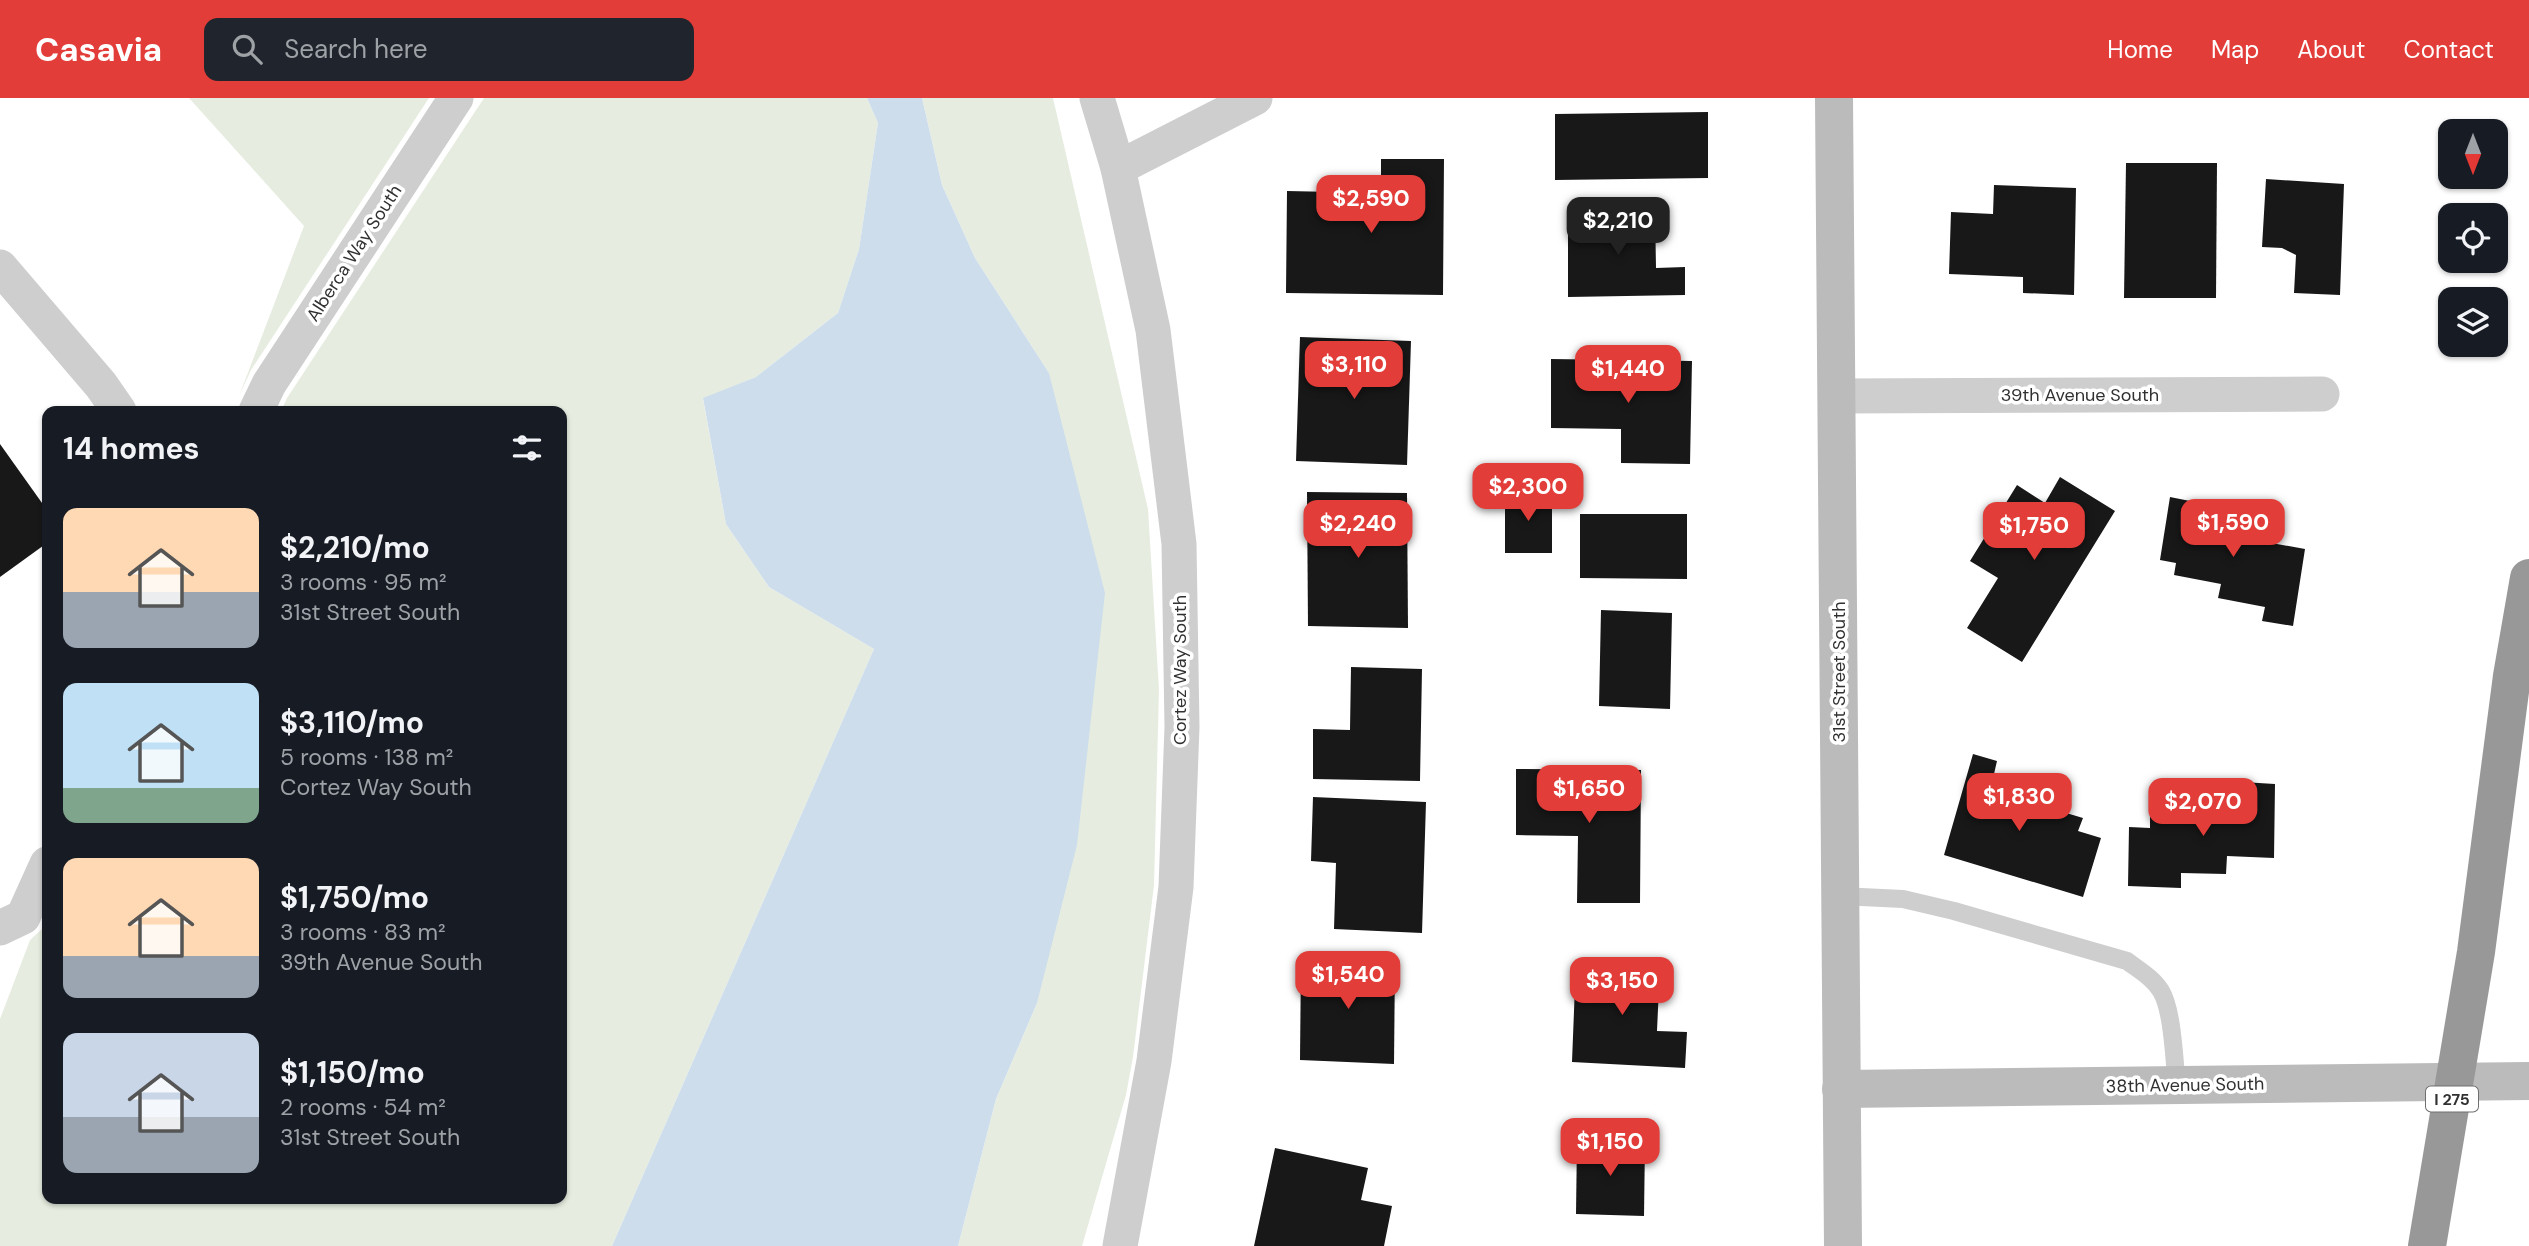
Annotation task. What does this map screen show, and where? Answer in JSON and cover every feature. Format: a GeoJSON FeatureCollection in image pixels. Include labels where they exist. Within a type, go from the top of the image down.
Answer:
{"type":"FeatureCollection","features":[{"type":"Feature","properties":{"kind":"highway","name":"I 275"},"geometry":{"type":"LineString","coordinates":[[2427,1246],[2476,952],[2512,676],[2529,578]]}},
{"type":"Feature","properties":{"kind":"street","name":"Alberca Way South"},"geometry":{"type":"LineString","coordinates":[[258,406],[269,384],[456,98]]}},
{"type":"Feature","properties":{"kind":"street","name":"Cortez Way South"},"geometry":{"type":"LineString","coordinates":[[1097,98],[1118,168],[1153,330],[1179,544],[1182,727],[1176,887],[1154,1061],[1120,1246]]}},
{"type":"Feature","properties":{"kind":"street"},"geometry":{"type":"LineString","coordinates":[[1118,168],[1255,98]]}},
{"type":"Feature","properties":{"kind":"street","name":"31st Street South"},"geometry":{"type":"LineString","coordinates":[[1834,98],[1843,1246]]}},
{"type":"Feature","properties":{"kind":"street"},"geometry":{"type":"LineString","coordinates":[[0,267],[101,385],[116,406]]}},
{"type":"Feature","properties":{"kind":"street","name":"39th Avenue South"},"geometry":{"type":"LineString","coordinates":[[1838,396],[2322,394]]}},
{"type":"Feature","properties":{"kind":"street"},"geometry":{"type":"LineString","coordinates":[[0,928],[23,917],[42,875]]}},
{"type":"Feature","properties":{"kind":"street","name":"38th Avenue South"},"geometry":{"type":"LineString","coordinates":[[1841,1089],[2529,1081]]}},
{"type":"Feature","properties":{"kind":"lane"},"geometry":{"type":"LineString","coordinates":[[1840,896],[1903,899],[2127,961],[2145,974],[2162,992],[2169,1019],[2177,1085]]}},
{"type":"Feature","properties":{"kind":"shaded area"},"geometry":{"type":"Polygon","coordinates":[[[189,98],[429,98],[251,370],[239,396],[304,226],[189,98]]]}},
{"type":"Feature","properties":{"kind":"shaded area"},"geometry":{"type":"Polygon","coordinates":[[[484,98],[867,98],[878,123],[859,249],[838,313],[756,377],[703,399],[726,524],[769,587],[874,649],[612,1246],[0,1246],[0,1019],[30,940],[42,929],[42,1204],[567,1204],[567,406],[283,406],[484,98]]]}},
{"type":"Feature","properties":{"kind":"shaded area"},"geometry":{"type":"Polygon","coordinates":[[[922,98],[1053,98],[1148,509],[1159,690],[1154,885],[1126,1095],[1082,1246],[958,1246],[996,1099],[1037,1003],[1049,373],[975,258],[942,185],[922,98]]]}},
{"type":"Feature","properties":{"kind":"water"},"geometry":{"type":"Polygon","coordinates":[[[867,98],[922,98],[942,185],[975,258],[1049,373],[1105,593],[1077,845],[1037,1003],[996,1099],[958,1246],[612,1246],[874,649],[769,587],[726,524],[703,398],[756,377],[838,313],[859,249],[878,123],[867,98]]]}},
{"type":"Feature","properties":{"kind":"building"},"geometry":{"type":"Polygon","coordinates":[[[1708,112],[1708,178],[1555,180],[1555,114],[1708,112]]]}},
{"type":"Feature","properties":{"kind":"building"},"geometry":{"type":"Polygon","coordinates":[[[1381,159],[1444,159],[1443,295],[1286,293],[1287,191],[1381,193],[1381,159]]]}},
{"type":"Feature","properties":{"kind":"building"},"geometry":{"type":"Polygon","coordinates":[[[2126,163],[2217,163],[2216,298],[2124,298],[2126,163]]]}},
{"type":"Feature","properties":{"kind":"building"},"geometry":{"type":"Polygon","coordinates":[[[2266,179],[2344,184],[2340,295],[2294,293],[2296,255],[2282,248],[2262,247],[2266,179]]]}},
{"type":"Feature","properties":{"kind":"building"},"geometry":{"type":"Polygon","coordinates":[[[1994,185],[2076,188],[2074,295],[2023,293],[2023,277],[1949,274],[1951,212],[1993,214],[1994,185]]]}},
{"type":"Feature","properties":{"kind":"building"},"geometry":{"type":"Polygon","coordinates":[[[1655,212],[1656,268],[1685,267],[1685,295],[1568,297],[1568,213],[1655,212]]]}},
{"type":"Feature","properties":{"kind":"building"},"geometry":{"type":"Polygon","coordinates":[[[1300,337],[1411,341],[1407,465],[1296,461],[1300,337]]]}},
{"type":"Feature","properties":{"kind":"building"},"geometry":{"type":"Polygon","coordinates":[[[1551,359],[1692,361],[1690,464],[1621,463],[1621,429],[1551,428],[1551,359]]]}},
{"type":"Feature","properties":{"kind":"building"},"geometry":{"type":"Polygon","coordinates":[[[0,444],[42,503],[42,547],[0,577],[0,444]]]}},
{"type":"Feature","properties":{"kind":"building"},"geometry":{"type":"Polygon","coordinates":[[[2060,477],[2115,511],[2022,662],[1967,628],[1998,578],[1970,561],[2017,485],[2045,503],[2060,477]]]}},
{"type":"Feature","properties":{"kind":"building"},"geometry":{"type":"Polygon","coordinates":[[[1307,492],[1407,493],[1408,628],[1308,626],[1307,492]]]}},
{"type":"Feature","properties":{"kind":"building"},"geometry":{"type":"Polygon","coordinates":[[[1505,493],[1552,493],[1552,553],[1505,553],[1505,493]]]}},
{"type":"Feature","properties":{"kind":"building"},"geometry":{"type":"Polygon","coordinates":[[[2170,497],[2220,507],[2218,519],[2262,528],[2260,541],[2305,549],[2293,626],[2262,621],[2265,607],[2218,598],[2221,584],[2174,575],[2176,563],[2160,560],[2170,497]]]}},
{"type":"Feature","properties":{"kind":"building"},"geometry":{"type":"Polygon","coordinates":[[[1580,514],[1687,514],[1687,579],[1580,578],[1580,514]]]}},
{"type":"Feature","properties":{"kind":"building"},"geometry":{"type":"Polygon","coordinates":[[[1601,610],[1672,613],[1670,709],[1599,706],[1601,610]]]}},
{"type":"Feature","properties":{"kind":"building"},"geometry":{"type":"Polygon","coordinates":[[[1351,667],[1422,669],[1420,781],[1313,779],[1313,729],[1350,730],[1351,667]]]}},
{"type":"Feature","properties":{"kind":"building"},"geometry":{"type":"Polygon","coordinates":[[[1973,754],[1997,761],[1994,774],[2041,789],[2036,804],[2083,818],[2078,831],[2101,838],[2083,897],[1944,855],[1973,754]]]}},
{"type":"Feature","properties":{"kind":"building"},"geometry":{"type":"Polygon","coordinates":[[[1516,769],[1641,770],[1640,903],[1577,903],[1578,836],[1516,835],[1516,769]]]}},
{"type":"Feature","properties":{"kind":"building"},"geometry":{"type":"Polygon","coordinates":[[[2242,782],[2275,784],[2274,858],[2227,856],[2226,874],[2181,873],[2181,888],[2128,886],[2129,827],[2150,828],[2150,812],[2195,814],[2195,796],[2242,797],[2242,782]]]}},
{"type":"Feature","properties":{"kind":"building"},"geometry":{"type":"Polygon","coordinates":[[[1313,797],[1426,802],[1422,933],[1334,929],[1336,863],[1311,861],[1313,797]]]}},
{"type":"Feature","properties":{"kind":"building"},"geometry":{"type":"Polygon","coordinates":[[[1301,958],[1395,961],[1394,1064],[1300,1060],[1301,958]]]}},
{"type":"Feature","properties":{"kind":"building"},"geometry":{"type":"Polygon","coordinates":[[[1576,960],[1660,965],[1657,1031],[1687,1032],[1685,1068],[1572,1062],[1576,960]]]}},
{"type":"Feature","properties":{"kind":"building"},"geometry":{"type":"Polygon","coordinates":[[[1577,1139],[1645,1141],[1644,1216],[1576,1214],[1577,1139]]]}},
{"type":"Feature","properties":{"kind":"building"},"geometry":{"type":"Polygon","coordinates":[[[1275,1148],[1368,1168],[1361,1200],[1392,1206],[1384,1246],[1254,1246],[1275,1148]]]}}]}
